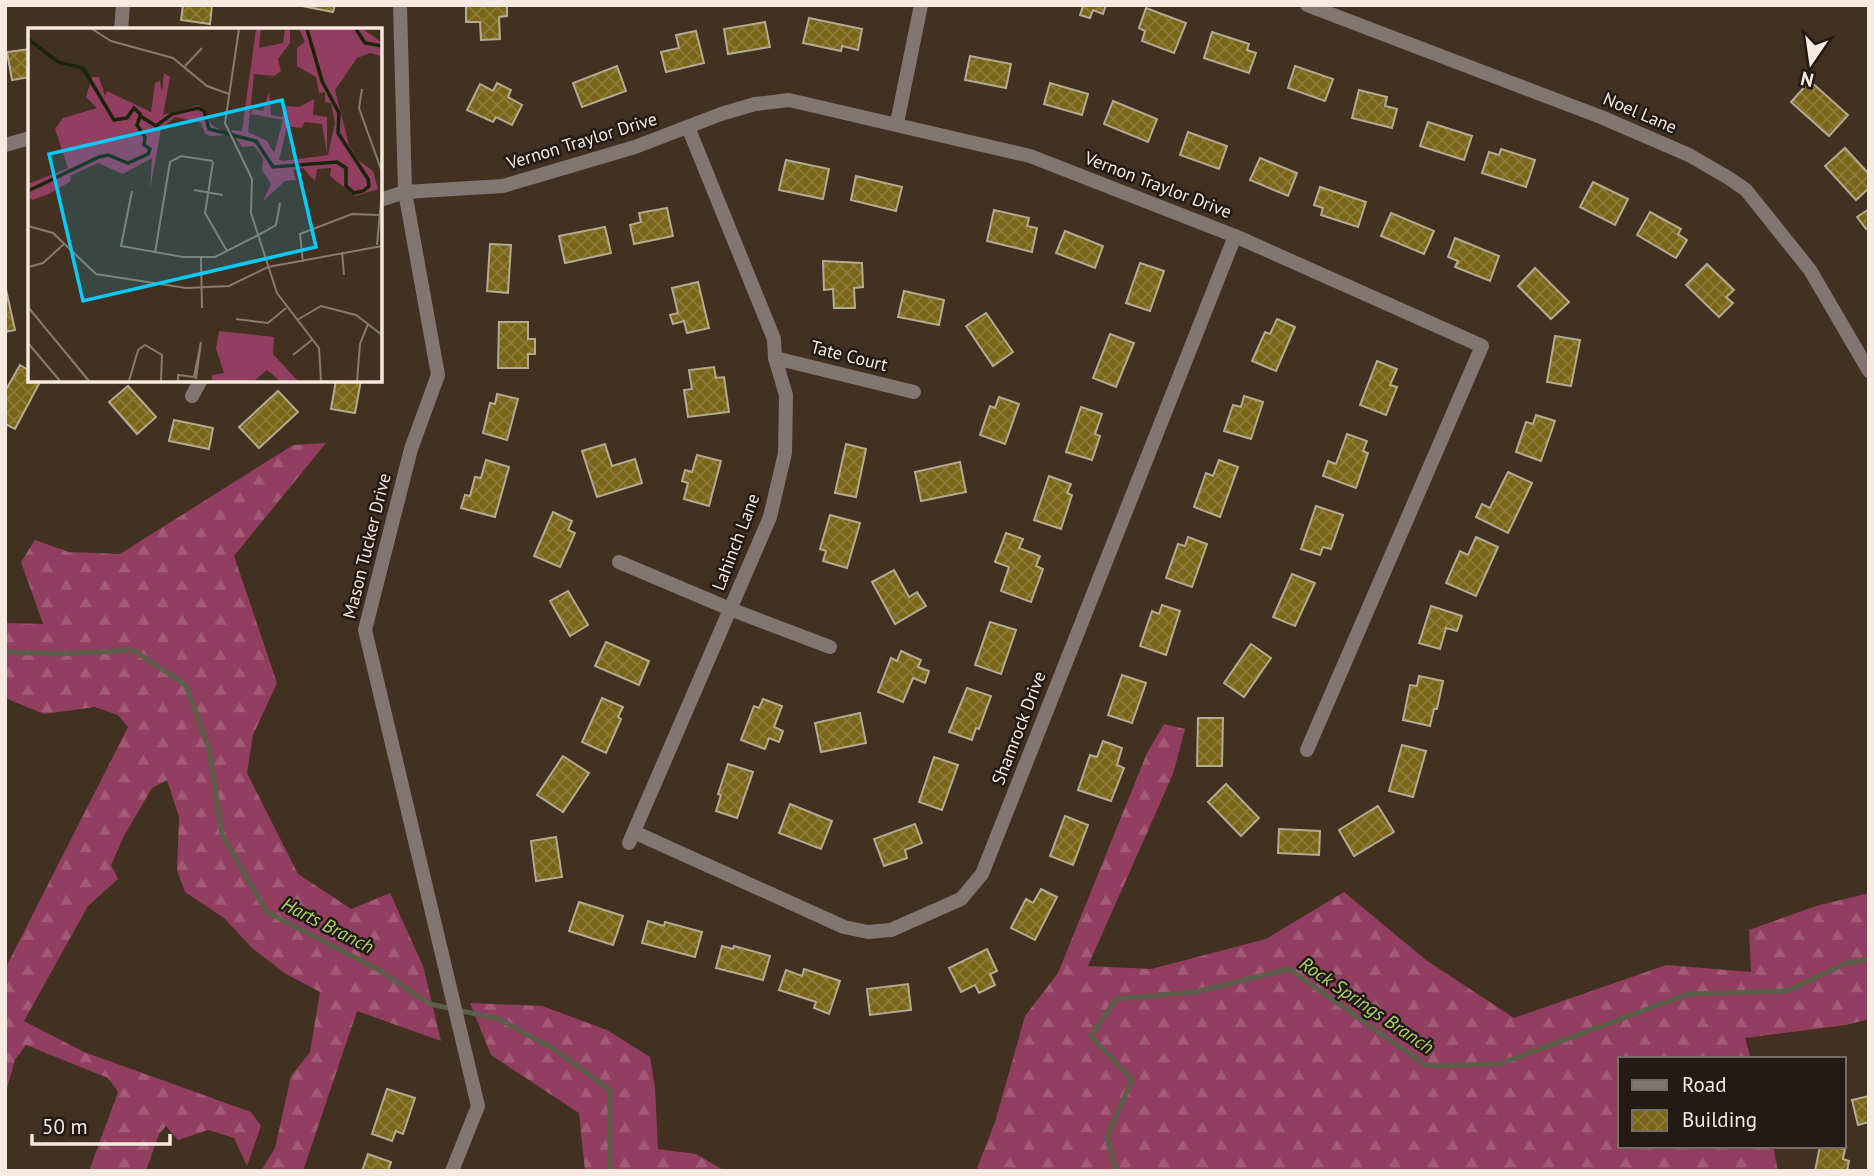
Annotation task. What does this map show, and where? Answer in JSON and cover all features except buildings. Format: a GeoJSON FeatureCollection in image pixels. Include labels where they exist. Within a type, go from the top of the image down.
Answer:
{"type":"FeatureCollection","features":[{"type":"Feature","properties":{"kind":"street"},"geometry":{"type":"LineString","coordinates":[[121,28],[123,5]]}},
{"type":"Feature","properties":{"kind":"street","name":"Mason Tucker Drive"},"geometry":{"type":"LineString","coordinates":[[400,5],[405,192],[438,375],[411,449],[365,630],[478,1106],[452,1171]]}},
{"type":"Feature","properties":{"kind":"street"},"geometry":{"type":"LineString","coordinates":[[897,123],[921,5]]}},
{"type":"Feature","properties":{"kind":"street","name":"Noel Lane"},"geometry":{"type":"LineString","coordinates":[[1307,5],[1601,117],[1689,155],[1727,177],[1746,190],[1810,270],[1869,371]]}},
{"type":"Feature","properties":{"kind":"street","name":"Vernon Traylor Drive"},"geometry":{"type":"LineString","coordinates":[[382,199],[405,192],[503,186],[635,147],[721,114],[755,104],[789,100],[1030,156],[1235,236],[1482,346],[1307,750]]}},
{"type":"Feature","properties":{"kind":"street","name":"Lahinch Lane"},"geometry":{"type":"LineString","coordinates":[[632,837],[770,517],[785,453],[786,395],[775,358],[774,339],[688,127]]}},
{"type":"Feature","properties":{"kind":"street"},"geometry":{"type":"LineString","coordinates":[[5,145],[28,139]]}},
{"type":"Feature","properties":{"kind":"street","name":"Shamrock Drive"},"geometry":{"type":"LineString","coordinates":[[632,837],[844,927],[868,932],[891,930],[961,899],[982,874],[1235,236]]}},
{"type":"Feature","properties":{"kind":"street","name":"Tate Court"},"geometry":{"type":"LineString","coordinates":[[775,358],[914,391]]}},
{"type":"Feature","properties":{"kind":"street"},"geometry":{"type":"LineString","coordinates":[[192,396],[200,382]]}},
{"type":"Feature","properties":{"kind":"street"},"geometry":{"type":"LineString","coordinates":[[619,562],[730,609],[830,647]]}},
{"type":"Feature","properties":{"kind":"green space"},"geometry":{"type":"Polygon","coordinates":[[[326,443],[234,556],[277,683],[253,735],[247,773],[298,874],[351,909],[390,893],[423,966],[441,1041],[357,1011],[303,1171],[261,1171],[275,1148],[291,1076],[310,1052],[320,992],[286,974],[252,948],[224,918],[185,892],[177,870],[179,817],[167,780],[152,788],[124,836],[111,865],[118,879],[88,906],[24,1021],[84,1052],[251,1112],[261,1126],[247,1166],[234,1138],[208,1130],[178,1140],[166,1126],[159,1134],[146,1171],[89,1171],[118,1092],[108,1078],[26,1045],[15,1060],[5,1095],[5,969],[128,727],[118,715],[95,707],[44,714],[5,698],[5,623],[43,624],[21,562],[35,540],[69,552],[120,554],[293,445],[326,443]]]}},
{"type":"Feature","properties":{"kind":"green space"},"geometry":{"type":"Polygon","coordinates":[[[1164,724],[1185,729],[1173,774],[1088,966],[1151,969],[1266,939],[1344,892],[1426,960],[1514,1018],[1666,965],[1751,972],[1749,930],[1816,906],[1869,893],[1869,1019],[1846,1025],[1745,1038],[1750,1057],[1618,1057],[1618,1148],[1773,1148],[1778,1171],[976,1171],[995,1122],[1025,1016],[1058,973],[1147,753],[1164,724]]]}},
{"type":"Feature","properties":{"kind":"green space"},"geometry":{"type":"Polygon","coordinates":[[[470,1003],[542,1006],[607,1030],[650,1057],[655,1088],[658,1149],[696,1154],[725,1171],[585,1171],[579,1113],[491,1055],[470,1003]]]}},
{"type":"Feature","properties":{"kind":"waterway","name":"Harts Branch"},"geometry":{"type":"LineString","coordinates":[[5,652],[60,654],[133,650],[186,685],[209,749],[222,835],[267,912],[377,969],[430,1004],[499,1019],[554,1049],[610,1090],[610,1171]]}},
{"type":"Feature","properties":{"kind":"waterway","name":"Rock Springs Branch"},"geometry":{"type":"LineString","coordinates":[[1116,1171],[1107,1137],[1132,1080],[1091,1036],[1116,999],[1195,992],[1289,969],[1427,1066],[1499,1064],[1688,994],[1787,991],[1847,963],[1869,959]]}}]}
